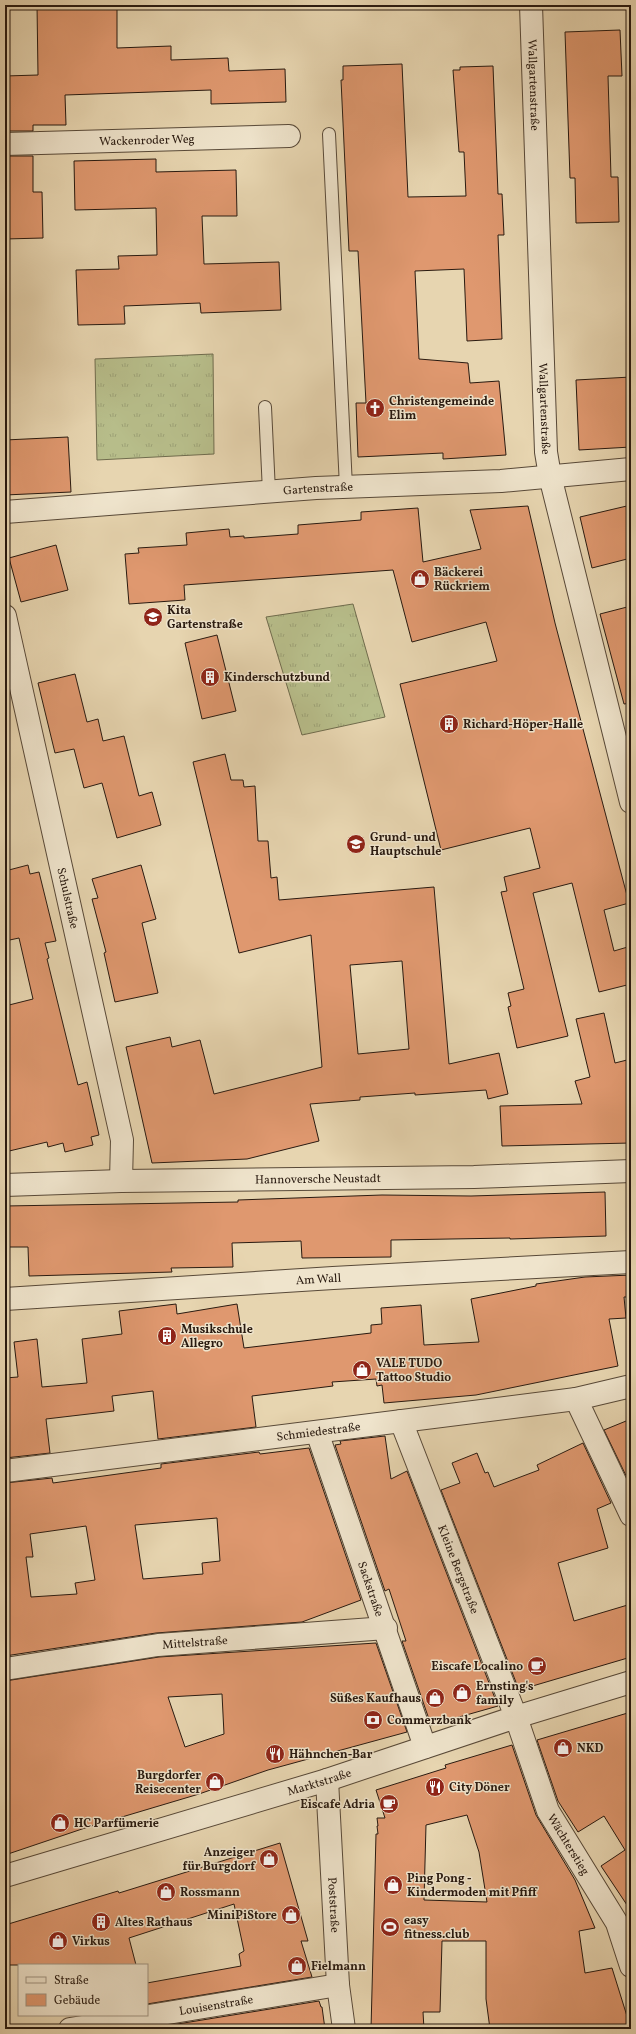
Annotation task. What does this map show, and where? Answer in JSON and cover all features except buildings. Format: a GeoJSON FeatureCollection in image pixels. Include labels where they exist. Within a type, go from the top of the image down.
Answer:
{"type":"FeatureCollection","features":[{"type":"Feature","properties":{"kind":"street","name":"Wallgartenstraße"},"geometry":{"type":"LineString","coordinates":[[531,5],[546,452],[550,476],[631,802]]}},
{"type":"Feature","properties":{"kind":"street","name":"Wackenroder Weg"},"geometry":{"type":"LineString","coordinates":[[5,144],[289,136]]}},
{"type":"Feature","properties":{"kind":"street","name":"Gartenstraße"},"geometry":{"type":"LineString","coordinates":[[5,512],[269,492],[346,487],[501,481],[631,470]]}},
{"type":"Feature","properties":{"kind":"street","name":"Schulstraße"},"geometry":{"type":"LineString","coordinates":[[5,616],[122,1140],[121,1180]]}},
{"type":"Feature","properties":{"kind":"street","name":"Hannoversche Neustadt"},"geometry":{"type":"LineString","coordinates":[[5,1185],[121,1180],[474,1177],[631,1172]]}},
{"type":"Feature","properties":{"kind":"street","name":"Am Wall"},"geometry":{"type":"LineString","coordinates":[[5,1299],[333,1278],[631,1262]]}},
{"type":"Feature","properties":{"kind":"street","name":"Schmiedestraße"},"geometry":{"type":"LineString","coordinates":[[5,1471],[576,1399],[631,1386]]}},
{"type":"Feature","properties":{"kind":"street"},"geometry":{"type":"LineString","coordinates":[[576,1399],[631,1515]]}},
{"type":"Feature","properties":{"kind":"street","name":"Kleine Bergstraße"},"geometry":{"type":"LineString","coordinates":[[401,1421],[516,1717]]}},
{"type":"Feature","properties":{"kind":"street","name":"Sackstraße"},"geometry":{"type":"LineString","coordinates":[[318,1432],[386,1628],[425,1747]]}},
{"type":"Feature","properties":{"kind":"street","name":"Mittelstraße"},"geometry":{"type":"LineString","coordinates":[[5,1668],[158,1646],[386,1628]]}},
{"type":"Feature","properties":{"kind":"street","name":"Marktstraße"},"geometry":{"type":"LineString","coordinates":[[5,1876],[327,1780],[516,1717],[631,1682]]}},
{"type":"Feature","properties":{"kind":"street","name":"Wächterstieg"},"geometry":{"type":"LineString","coordinates":[[516,1717],[548,1811],[617,1924],[631,1966]]}},
{"type":"Feature","properties":{"kind":"street","name":"Poststraße"},"geometry":{"type":"LineString","coordinates":[[327,1780],[338,1985],[344,2029]]}},
{"type":"Feature","properties":{"kind":"street","name":"Louisenstraße"},"geometry":{"type":"LineString","coordinates":[[70,2029],[338,1985]]}},
{"type":"Feature","properties":{"kind":"lane"},"geometry":{"type":"LineString","coordinates":[[330,134],[346,487]]}},
{"type":"Feature","properties":{"kind":"lane"},"geometry":{"type":"LineString","coordinates":[[265,407],[269,492]]}},
{"type":"Feature","properties":{"kind":"green space"},"geometry":{"type":"Polygon","coordinates":[[[213,354],[214,454],[97,460],[95,359],[213,354]]]}},
{"type":"Feature","properties":{"kind":"green space"},"geometry":{"type":"Polygon","coordinates":[[[353,604],[385,717],[302,735],[266,617],[353,604]]]}},
{"type":"Feature","properties":{"kind":"place","name":"Christengemeinde Elim"},"geometry":{"type":"Point","coordinates":[375,408]}},
{"type":"Feature","properties":{"kind":"place","name":"Bäckerei Rückriem"},"geometry":{"type":"Point","coordinates":[420,579]}},
{"type":"Feature","properties":{"kind":"place","name":"Kita Gartenstraße"},"geometry":{"type":"Point","coordinates":[153,617]}},
{"type":"Feature","properties":{"kind":"place","name":"Kinderschutzbund"},"geometry":{"type":"Point","coordinates":[210,677]}},
{"type":"Feature","properties":{"kind":"place","name":"Richard-Höper-Halle"},"geometry":{"type":"Point","coordinates":[449,724]}},
{"type":"Feature","properties":{"kind":"place","name":"Grund- und Hauptschule"},"geometry":{"type":"Point","coordinates":[356,844]}},
{"type":"Feature","properties":{"kind":"place","name":"Musikschule Allegro"},"geometry":{"type":"Point","coordinates":[167,1336]}},
{"type":"Feature","properties":{"kind":"place","name":"VALE TUDO Tattoo Studio"},"geometry":{"type":"Point","coordinates":[362,1370]}},
{"type":"Feature","properties":{"kind":"place","name":"Eiscafe Localino"},"geometry":{"type":"Point","coordinates":[537,1666]}},
{"type":"Feature","properties":{"kind":"place","name":"Ernsting's family"},"geometry":{"type":"Point","coordinates":[462,1693]}},
{"type":"Feature","properties":{"kind":"place","name":"Süßes Kaufhaus"},"geometry":{"type":"Point","coordinates":[435,1698]}},
{"type":"Feature","properties":{"kind":"place","name":"Commerzbank"},"geometry":{"type":"Point","coordinates":[373,1720]}},
{"type":"Feature","properties":{"kind":"place","name":"NKD"},"geometry":{"type":"Point","coordinates":[563,1748]}},
{"type":"Feature","properties":{"kind":"place","name":"Hähnchen-Bar"},"geometry":{"type":"Point","coordinates":[275,1754]}},
{"type":"Feature","properties":{"kind":"place","name":"Burgdorfer Reisecenter"},"geometry":{"type":"Point","coordinates":[215,1782]}},
{"type":"Feature","properties":{"kind":"place","name":"City Döner"},"geometry":{"type":"Point","coordinates":[435,1787]}},
{"type":"Feature","properties":{"kind":"place","name":"Eiscafe Adria"},"geometry":{"type":"Point","coordinates":[389,1804]}},
{"type":"Feature","properties":{"kind":"place","name":"HC Parfümerie"},"geometry":{"type":"Point","coordinates":[60,1823]}},
{"type":"Feature","properties":{"kind":"place","name":"Anzeiger für Burgdorf"},"geometry":{"type":"Point","coordinates":[269,1859]}},
{"type":"Feature","properties":{"kind":"place","name":"Ping Pong - Kindermoden mit Pfiff"},"geometry":{"type":"Point","coordinates":[393,1885]}},
{"type":"Feature","properties":{"kind":"place","name":"Rossmann"},"geometry":{"type":"Point","coordinates":[166,1892]}},
{"type":"Feature","properties":{"kind":"place","name":"MiniPiStore"},"geometry":{"type":"Point","coordinates":[291,1915]}},
{"type":"Feature","properties":{"kind":"place","name":"Altes Rathaus"},"geometry":{"type":"Point","coordinates":[101,1922]}},
{"type":"Feature","properties":{"kind":"place","name":"easy fitness.club"},"geometry":{"type":"Point","coordinates":[390,1927]}},
{"type":"Feature","properties":{"kind":"place","name":"Virkus"},"geometry":{"type":"Point","coordinates":[58,1941]}},
{"type":"Feature","properties":{"kind":"place","name":"Fielmann"},"geometry":{"type":"Point","coordinates":[297,1966]}}]}
